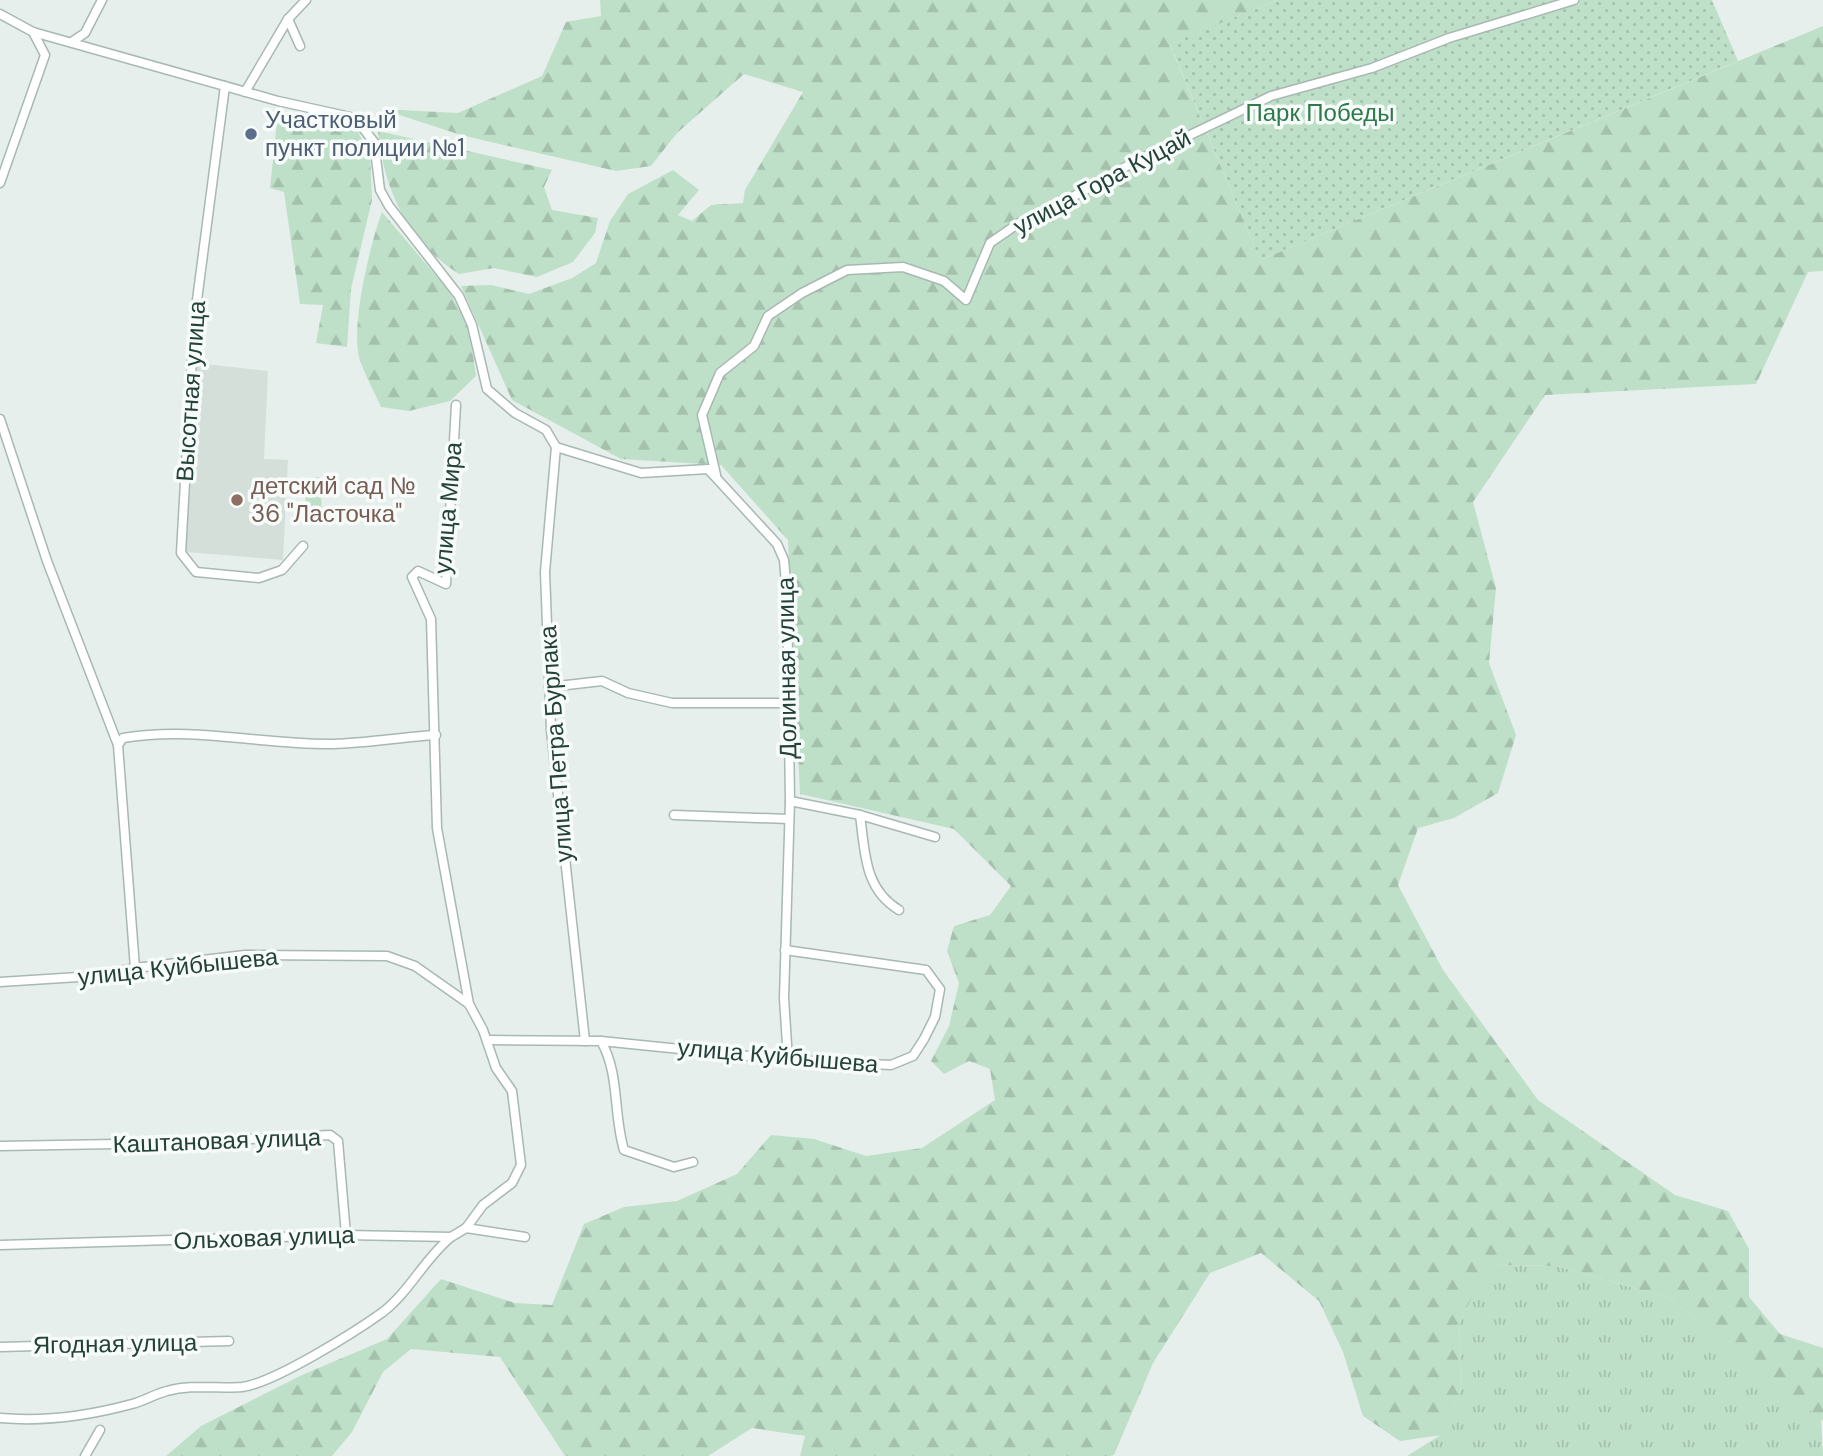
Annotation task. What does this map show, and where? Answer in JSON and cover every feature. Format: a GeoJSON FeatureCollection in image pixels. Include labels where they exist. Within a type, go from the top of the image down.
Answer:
{"type":"FeatureCollection","features":[{"type":"Feature","properties":{"kind":"street"},"geometry":{"type":"LineString","coordinates":[[73,41],[85,33],[102,0]]}},
{"type":"Feature","properties":{"kind":"street"},"geometry":{"type":"LineString","coordinates":[[245,92],[288,19],[306,0]]}},
{"type":"Feature","properties":{"kind":"street","name":"улица Гора Куцай"},"geometry":{"type":"LineString","coordinates":[[716,475],[702,415],[720,373],[754,346],[768,316],[802,293],[847,270],[903,267],[944,281],[966,300],[990,243],[1019,223],[1062,203],[1134,162],[1271,96],[1371,68],[1450,38],[1574,0]]}},
{"type":"Feature","properties":{"kind":"street"},"geometry":{"type":"LineString","coordinates":[[0,14],[33,32],[73,41],[245,92],[355,118],[366,128],[374,142],[380,190],[384,198],[459,296],[472,325],[487,389],[515,413],[546,430],[556,447],[641,473],[708,469],[716,475]]}},
{"type":"Feature","properties":{"kind":"street"},"geometry":{"type":"LineString","coordinates":[[288,19],[300,46]]}},
{"type":"Feature","properties":{"kind":"street"},"geometry":{"type":"LineString","coordinates":[[0,183],[45,55],[33,32]]}},
{"type":"Feature","properties":{"kind":"street","name":"Высотная улица"},"geometry":{"type":"LineString","coordinates":[[225,86],[194,323],[181,553],[196,572],[258,578],[282,570],[303,546]]}},
{"type":"Feature","properties":{"kind":"street","name":"улица Мира"},"geometry":{"type":"LineString","coordinates":[[456,405],[446,584],[418,571],[412,577],[431,619],[437,828],[469,1004]]}},
{"type":"Feature","properties":{"kind":"street"},"geometry":{"type":"LineString","coordinates":[[0,419],[47,561],[118,745],[135,968]]}},
{"type":"Feature","properties":{"kind":"street","name":"улица Петра Бурлака"},"geometry":{"type":"LineString","coordinates":[[556,447],[545,572],[551,730],[584,1041]]}},
{"type":"Feature","properties":{"kind":"street","name":"Долинная улица"},"geometry":{"type":"LineString","coordinates":[[716,475],[777,544],[784,560],[790,801],[784,998],[788,1060]]}},
{"type":"Feature","properties":{"kind":"street"},"geometry":{"type":"LineString","coordinates":[[549,687],[602,681],[628,693],[672,703],[788,703]]}},
{"type":"Feature","properties":{"kind":"street"},"geometry":{"type":"LineString","coordinates":[[118,745],[123,738],[153,733],[198,733],[332,744],[436,735]]}},
{"type":"Feature","properties":{"kind":"street"},"geometry":{"type":"LineString","coordinates":[[790,801],[860,815],[935,837]]}},
{"type":"Feature","properties":{"kind":"street"},"geometry":{"type":"LineString","coordinates":[[860,815],[872,883],[884,901],[899,910]]}},
{"type":"Feature","properties":{"kind":"street"},"geometry":{"type":"LineString","coordinates":[[674,816],[789,819]]}},
{"type":"Feature","properties":{"kind":"street","name":"улица Куйбышева"},"geometry":{"type":"LineString","coordinates":[[486,1040],[601,1041],[788,1060],[891,1065],[913,1056],[935,1017],[940,989],[926,970],[785,950]]}},
{"type":"Feature","properties":{"kind":"street","name":"улица Куйбышева"},"geometry":{"type":"LineString","coordinates":[[0,982],[94,976],[135,968],[245,955],[387,956],[415,966],[469,1004],[496,1068],[512,1091],[521,1165],[512,1183],[483,1205],[466,1228]]}},
{"type":"Feature","properties":{"kind":"street"},"geometry":{"type":"LineString","coordinates":[[601,1041],[611,1058],[619,1133],[624,1150],[674,1167],[693,1162]]}},
{"type":"Feature","properties":{"kind":"street","name":"Каштановая улица"},"geometry":{"type":"LineString","coordinates":[[0,1146],[174,1143],[330,1135],[338,1141],[346,1235]]}},
{"type":"Feature","properties":{"kind":"street"},"geometry":{"type":"LineString","coordinates":[[0,1418],[35,1421],[67,1418],[135,1404],[166,1391],[204,1385],[243,1387],[291,1367],[386,1310],[419,1274],[438,1248],[466,1228],[525,1237]]}},
{"type":"Feature","properties":{"kind":"street","name":"Ольховая улица"},"geometry":{"type":"LineString","coordinates":[[0,1245],[346,1235],[451,1237]]}},
{"type":"Feature","properties":{"kind":"street","name":"Ягодная улица"},"geometry":{"type":"LineString","coordinates":[[0,1347],[229,1341]]}},
{"type":"Feature","properties":{"kind":"street"},"geometry":{"type":"LineString","coordinates":[[85,1456],[100,1430]]}},
{"type":"Feature","properties":{"kind":"shaded area","name":"детский сад № 36 \"Ласточка\""},"geometry":{"type":"Polygon","coordinates":[[[197,363],[268,371],[264,459],[288,460],[283,560],[186,552],[197,363]]]}},
{"type":"Feature","properties":{"kind":"green space"},"geometry":{"type":"Polygon","coordinates":[[[600,0],[1277,0],[1170,45],[1260,260],[1823,26],[1823,271],[1808,272],[1756,384],[1545,395],[1473,502],[1496,588],[1489,663],[1516,735],[1498,793],[1454,818],[1418,828],[1398,885],[1443,970],[1538,1100],[1675,1195],[1728,1211],[1749,1249],[1749,1297],[1780,1334],[1823,1348],[1823,1421],[1669,1298],[1557,1266],[1487,1265],[1459,1324],[1462,1385],[1442,1435],[1400,1441],[1363,1416],[1343,1352],[1319,1301],[1261,1253],[1210,1273],[1153,1363],[1114,1455],[1110,1456],[800,1456],[805,1436],[752,1428],[708,1456],[565,1456],[500,1357],[411,1349],[383,1372],[352,1432],[332,1456],[166,1456],[201,1426],[302,1375],[387,1339],[441,1279],[515,1303],[552,1305],[584,1224],[624,1207],[677,1201],[737,1174],[771,1135],[814,1139],[866,1156],[922,1148],[995,1100],[990,1069],[969,1061],[944,1074],[931,1061],[949,1026],[959,983],[947,951],[954,926],[990,915],[1011,886],[954,829],[800,794],[788,540],[721,465],[621,459],[512,400],[461,286],[491,285],[529,294],[572,278],[596,263],[610,221],[628,194],[673,170],[699,190],[678,215],[692,221],[711,205],[743,203],[745,190],[803,92],[744,74],[677,133],[651,166],[616,171],[461,135],[381,109],[458,113],[542,76],[566,22],[601,16],[600,0]]]}},
{"type":"Feature","properties":{"kind":"green space","name":"Парк Победы"},"geometry":{"type":"Polygon","coordinates":[[[1277,0],[1712,0],[1738,61],[1260,260],[1170,44],[1277,0]]]}},
{"type":"Feature","properties":{"kind":"green space"},"geometry":{"type":"Polygon","coordinates":[[[321,119],[355,127],[370,153],[372,200],[351,289],[347,347],[316,343],[323,305],[300,304],[284,192],[270,188],[277,122],[321,119]]]}},
{"type":"Feature","properties":{"kind":"green space"},"geometry":{"type":"Polygon","coordinates":[[[378,131],[552,170],[544,187],[552,210],[598,218],[595,233],[573,262],[537,277],[494,268],[459,274],[425,246],[401,212],[386,174],[378,131]]]}},
{"type":"Feature","properties":{"kind":"green space"},"geometry":{"type":"Polygon","coordinates":[[[382,212],[449,291],[469,327],[476,376],[450,401],[409,411],[381,407],[361,363],[357,342],[360,305],[367,263],[382,212]]]}},
{"type":"Feature","properties":{"kind":"green space"},"geometry":{"type":"Polygon","coordinates":[[[320,477],[322,515],[307,517],[304,478],[320,477]]]}},
{"type":"Feature","properties":{"kind":"green space"},"geometry":{"type":"Polygon","coordinates":[[[1486,1265],[1557,1266],[1669,1298],[1821,1419],[1823,1456],[1407,1456],[1442,1434],[1462,1385],[1459,1324],[1486,1265]]]}},
{"type":"Feature","properties":{"kind":"place","name":"Участковый пункт полиции №1"},"geometry":{"type":"Point","coordinates":[251,134]}},
{"type":"Feature","properties":{"kind":"place","name":"детский сад № 36 \"Ласточка\""},"geometry":{"type":"Point","coordinates":[237,500]}}]}
